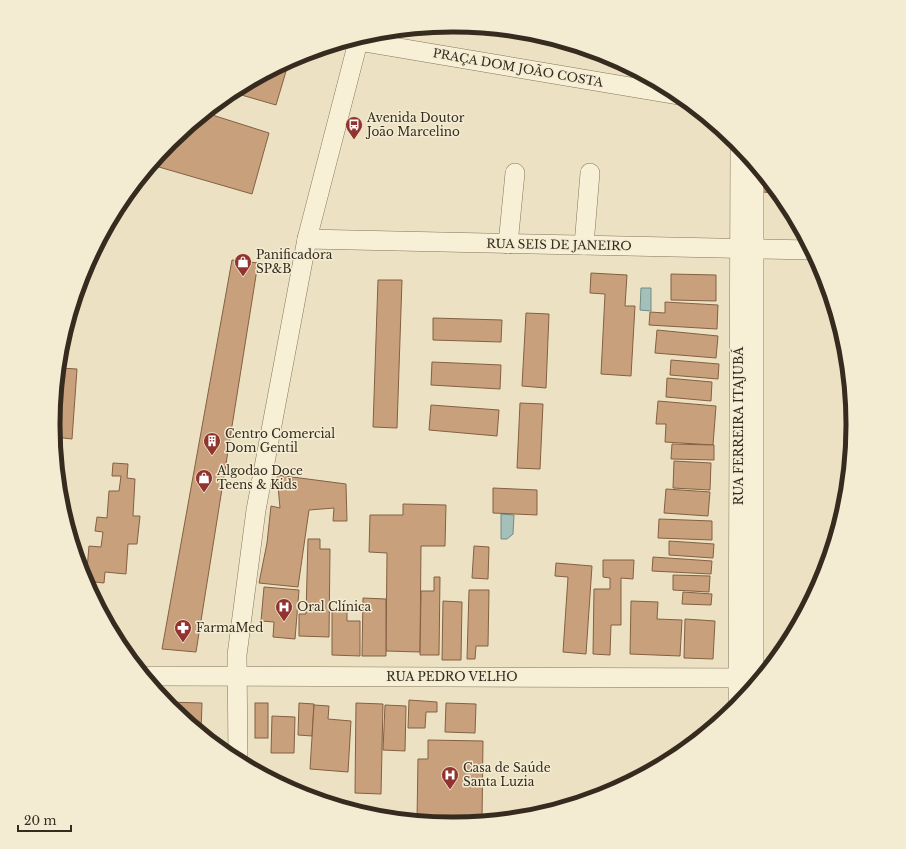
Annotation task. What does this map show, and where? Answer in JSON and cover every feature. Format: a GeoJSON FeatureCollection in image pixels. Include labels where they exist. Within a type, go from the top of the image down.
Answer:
{"type":"FeatureCollection","features":[{"type":"Feature","properties":{"kind":"street","name":"PRAÇA DOM JOÃO COSTA"},"geometry":{"type":"LineString","coordinates":[[370,41],[661,92]]}},
{"type":"Feature","properties":{"kind":"street"},"geometry":{"type":"LineString","coordinates":[[238,753],[237,655],[256,510],[306,239],[357,44]]}},
{"type":"Feature","properties":{"kind":"street","name":"RUA FERREIRA ITAJUBÁ"},"geometry":{"type":"LineString","coordinates":[[741,158],[747,249],[751,679]]}},
{"type":"Feature","properties":{"kind":"street"},"geometry":{"type":"LineString","coordinates":[[508,244],[515,173]]}},
{"type":"Feature","properties":{"kind":"street"},"geometry":{"type":"LineString","coordinates":[[584,245],[590,173]]}},
{"type":"Feature","properties":{"kind":"street","name":"RUA FERREIRA ITAJUBÁ"},"geometry":{"type":"LineString","coordinates":[[747,249],[753,173]]}},
{"type":"Feature","properties":{"kind":"street","name":"RUA SEIS DE JANEIRO"},"geometry":{"type":"LineString","coordinates":[[306,239],[804,250]]}},
{"type":"Feature","properties":{"kind":"street","name":"RUA PEDRO VELHO"},"geometry":{"type":"LineString","coordinates":[[152,676],[750,680]]}},
{"type":"Feature","properties":{"kind":"water"},"geometry":{"type":"Polygon","coordinates":[[[641,288],[651,288],[651,311],[640,310],[641,288]]]}},
{"type":"Feature","properties":{"kind":"water"},"geometry":{"type":"Polygon","coordinates":[[[501,514],[514,515],[513,534],[507,539],[501,539],[501,514]]]}},
{"type":"Feature","properties":{"kind":"building"},"geometry":{"type":"Polygon","coordinates":[[[287,69],[276,105],[241,95],[287,69]]]}},
{"type":"Feature","properties":{"kind":"building"},"geometry":{"type":"Polygon","coordinates":[[[212,115],[269,133],[252,194],[158,167],[175,147],[212,115]]]}},
{"type":"Feature","properties":{"kind":"building"},"geometry":{"type":"Polygon","coordinates":[[[762,184],[769,192],[762,192],[762,184]]]}},
{"type":"Feature","properties":{"kind":"building","name":"Centro Comercial Dom Gentil"},"geometry":{"type":"Polygon","coordinates":[[[232,260],[258,263],[196,652],[162,649],[232,260]]]}},
{"type":"Feature","properties":{"kind":"building"},"geometry":{"type":"Polygon","coordinates":[[[591,273],[627,275],[625,306],[635,306],[631,376],[601,374],[605,294],[590,293],[591,273]]]}},
{"type":"Feature","properties":{"kind":"building"},"geometry":{"type":"Polygon","coordinates":[[[671,274],[716,275],[716,301],[671,300],[671,274]]]}},
{"type":"Feature","properties":{"kind":"building"},"geometry":{"type":"Polygon","coordinates":[[[378,280],[402,280],[397,428],[373,427],[378,280]]]}},
{"type":"Feature","properties":{"kind":"building"},"geometry":{"type":"Polygon","coordinates":[[[665,302],[718,305],[717,329],[649,325],[650,312],[665,313],[665,302]]]}},
{"type":"Feature","properties":{"kind":"building"},"geometry":{"type":"Polygon","coordinates":[[[526,313],[549,314],[546,388],[522,386],[526,313]]]}},
{"type":"Feature","properties":{"kind":"building"},"geometry":{"type":"Polygon","coordinates":[[[433,318],[502,320],[501,342],[433,340],[433,318]]]}},
{"type":"Feature","properties":{"kind":"building"},"geometry":{"type":"Polygon","coordinates":[[[657,330],[718,336],[716,358],[655,353],[657,330]]]}},
{"type":"Feature","properties":{"kind":"building"},"geometry":{"type":"Polygon","coordinates":[[[671,360],[719,364],[718,379],[670,375],[671,360]]]}},
{"type":"Feature","properties":{"kind":"building"},"geometry":{"type":"Polygon","coordinates":[[[432,362],[501,365],[500,389],[431,385],[432,362]]]}},
{"type":"Feature","properties":{"kind":"building"},"geometry":{"type":"Polygon","coordinates":[[[65,368],[77,369],[72,439],[61,438],[61,399],[65,368]]]}},
{"type":"Feature","properties":{"kind":"building"},"geometry":{"type":"Polygon","coordinates":[[[667,378],[712,382],[711,401],[666,397],[667,378]]]}},
{"type":"Feature","properties":{"kind":"building"},"geometry":{"type":"Polygon","coordinates":[[[658,401],[716,406],[713,445],[665,442],[666,424],[656,424],[658,401]]]}},
{"type":"Feature","properties":{"kind":"building"},"geometry":{"type":"Polygon","coordinates":[[[520,403],[543,404],[540,469],[517,468],[520,403]]]}},
{"type":"Feature","properties":{"kind":"building"},"geometry":{"type":"Polygon","coordinates":[[[431,405],[499,410],[497,436],[429,430],[431,405]]]}},
{"type":"Feature","properties":{"kind":"building"},"geometry":{"type":"Polygon","coordinates":[[[672,444],[714,445],[714,460],[671,459],[672,444]]]}},
{"type":"Feature","properties":{"kind":"building"},"geometry":{"type":"Polygon","coordinates":[[[674,461],[711,463],[710,490],[673,488],[674,461]]]}},
{"type":"Feature","properties":{"kind":"building"},"geometry":{"type":"Polygon","coordinates":[[[113,463],[128,464],[127,478],[135,479],[133,516],[140,516],[137,544],[128,544],[126,574],[105,572],[104,583],[93,582],[87,567],[89,546],[101,547],[103,532],[95,531],[97,517],[107,518],[109,491],[119,491],[121,476],[112,476],[113,463]]]}},
{"type":"Feature","properties":{"kind":"building"},"geometry":{"type":"Polygon","coordinates":[[[277,475],[346,484],[347,521],[333,521],[334,508],[309,510],[298,587],[259,583],[267,543],[271,506],[280,508],[277,475]]]}},
{"type":"Feature","properties":{"kind":"building"},"geometry":{"type":"Polygon","coordinates":[[[493,488],[537,490],[537,515],[493,513],[493,488]]]}},
{"type":"Feature","properties":{"kind":"building"},"geometry":{"type":"Polygon","coordinates":[[[666,489],[710,492],[708,516],[664,513],[666,489]]]}},
{"type":"Feature","properties":{"kind":"building"},"geometry":{"type":"Polygon","coordinates":[[[403,504],[446,505],[445,546],[421,546],[420,652],[386,651],[387,553],[369,552],[370,515],[403,515],[403,504]]]}},
{"type":"Feature","properties":{"kind":"building"},"geometry":{"type":"Polygon","coordinates":[[[659,519],[712,521],[712,540],[658,538],[659,519]]]}},
{"type":"Feature","properties":{"kind":"building"},"geometry":{"type":"Polygon","coordinates":[[[308,539],[320,539],[320,549],[330,549],[329,637],[299,636],[299,614],[306,614],[308,539]]]}},
{"type":"Feature","properties":{"kind":"building"},"geometry":{"type":"Polygon","coordinates":[[[669,541],[714,544],[713,558],[669,555],[669,541]]]}},
{"type":"Feature","properties":{"kind":"building"},"geometry":{"type":"Polygon","coordinates":[[[474,546],[489,547],[488,579],[472,578],[474,546]]]}},
{"type":"Feature","properties":{"kind":"building"},"geometry":{"type":"Polygon","coordinates":[[[653,557],[712,561],[711,574],[652,571],[653,557]]]}},
{"type":"Feature","properties":{"kind":"building"},"geometry":{"type":"Polygon","coordinates":[[[603,560],[634,560],[633,579],[621,578],[621,625],[611,625],[610,655],[593,654],[594,589],[610,589],[610,578],[603,577],[603,560]]]}},
{"type":"Feature","properties":{"kind":"building"},"geometry":{"type":"Polygon","coordinates":[[[556,563],[592,566],[586,654],[563,652],[568,577],[555,576],[556,563]]]}},
{"type":"Feature","properties":{"kind":"building"},"geometry":{"type":"Polygon","coordinates":[[[673,575],[710,576],[709,592],[673,590],[673,575]]]}},
{"type":"Feature","properties":{"kind":"building"},"geometry":{"type":"Polygon","coordinates":[[[434,577],[440,577],[439,655],[420,655],[421,591],[434,591],[434,577]]]}},
{"type":"Feature","properties":{"kind":"building"},"geometry":{"type":"Polygon","coordinates":[[[264,587],[299,590],[295,639],[273,637],[274,622],[261,621],[264,587]]]}},
{"type":"Feature","properties":{"kind":"building"},"geometry":{"type":"Polygon","coordinates":[[[469,590],[489,590],[488,646],[476,646],[475,659],[467,659],[469,590]]]}},
{"type":"Feature","properties":{"kind":"building"},"geometry":{"type":"Polygon","coordinates":[[[683,592],[712,594],[711,605],[682,604],[683,592]]]}},
{"type":"Feature","properties":{"kind":"building"},"geometry":{"type":"Polygon","coordinates":[[[363,598],[386,599],[386,656],[362,656],[363,598]]]}},
{"type":"Feature","properties":{"kind":"building"},"geometry":{"type":"Polygon","coordinates":[[[443,601],[462,602],[461,660],[442,660],[443,601]]]}},
{"type":"Feature","properties":{"kind":"building"},"geometry":{"type":"Polygon","coordinates":[[[631,601],[658,602],[657,619],[682,620],[680,656],[630,654],[631,601]]]}},
{"type":"Feature","properties":{"kind":"building"},"geometry":{"type":"Polygon","coordinates":[[[332,609],[347,610],[347,621],[360,621],[360,656],[332,655],[332,609]]]}},
{"type":"Feature","properties":{"kind":"building"},"geometry":{"type":"Polygon","coordinates":[[[685,619],[715,621],[713,659],[684,658],[685,619]]]}},
{"type":"Feature","properties":{"kind":"building"},"geometry":{"type":"Polygon","coordinates":[[[409,700],[437,702],[437,712],[426,712],[425,728],[408,728],[409,700]]]}},
{"type":"Feature","properties":{"kind":"building"},"geometry":{"type":"Polygon","coordinates":[[[175,702],[202,703],[201,726],[175,702]]]}},
{"type":"Feature","properties":{"kind":"building"},"geometry":{"type":"Polygon","coordinates":[[[255,703],[268,703],[268,738],[255,738],[255,703]]]}},
{"type":"Feature","properties":{"kind":"building"},"geometry":{"type":"Polygon","coordinates":[[[299,703],[314,704],[312,736],[298,735],[299,703]]]}},
{"type":"Feature","properties":{"kind":"building"},"geometry":{"type":"Polygon","coordinates":[[[356,703],[383,704],[381,794],[355,793],[356,703]]]}},
{"type":"Feature","properties":{"kind":"building"},"geometry":{"type":"Polygon","coordinates":[[[446,703],[476,704],[475,733],[445,732],[446,703]]]}},
{"type":"Feature","properties":{"kind":"building"},"geometry":{"type":"Polygon","coordinates":[[[314,705],[329,706],[328,719],[351,721],[348,772],[310,769],[314,705]]]}},
{"type":"Feature","properties":{"kind":"building"},"geometry":{"type":"Polygon","coordinates":[[[385,705],[406,706],[405,751],[383,750],[385,705]]]}},
{"type":"Feature","properties":{"kind":"building"},"geometry":{"type":"Polygon","coordinates":[[[272,716],[295,717],[294,753],[271,753],[272,716]]]}},
{"type":"Feature","properties":{"kind":"building","name":"Casa de Saúde Santa Luzia"},"geometry":{"type":"Polygon","coordinates":[[[428,740],[483,741],[482,816],[453,817],[417,815],[418,759],[428,759],[428,740]]]}},
{"type":"Feature","properties":{"kind":"place","name":"Avenida Doutor João Marcelino"},"geometry":{"type":"Point","coordinates":[354,140]}},
{"type":"Feature","properties":{"kind":"place","name":"Panificadora SP&B"},"geometry":{"type":"Point","coordinates":[243,277]}},
{"type":"Feature","properties":{"kind":"place","name":"Centro Comercial Dom Gentil"},"geometry":{"type":"Point","coordinates":[212,456]}},
{"type":"Feature","properties":{"kind":"place","name":"Algodao Doce Teens & Kids"},"geometry":{"type":"Point","coordinates":[204,493]}},
{"type":"Feature","properties":{"kind":"place","name":"Oral Clínica"},"geometry":{"type":"Point","coordinates":[284,622]}},
{"type":"Feature","properties":{"kind":"place","name":"FarmaMed"},"geometry":{"type":"Point","coordinates":[183,643]}},
{"type":"Feature","properties":{"kind":"place","name":"Casa de Saúde Santa Luzia"},"geometry":{"type":"Point","coordinates":[450,790]}}]}
